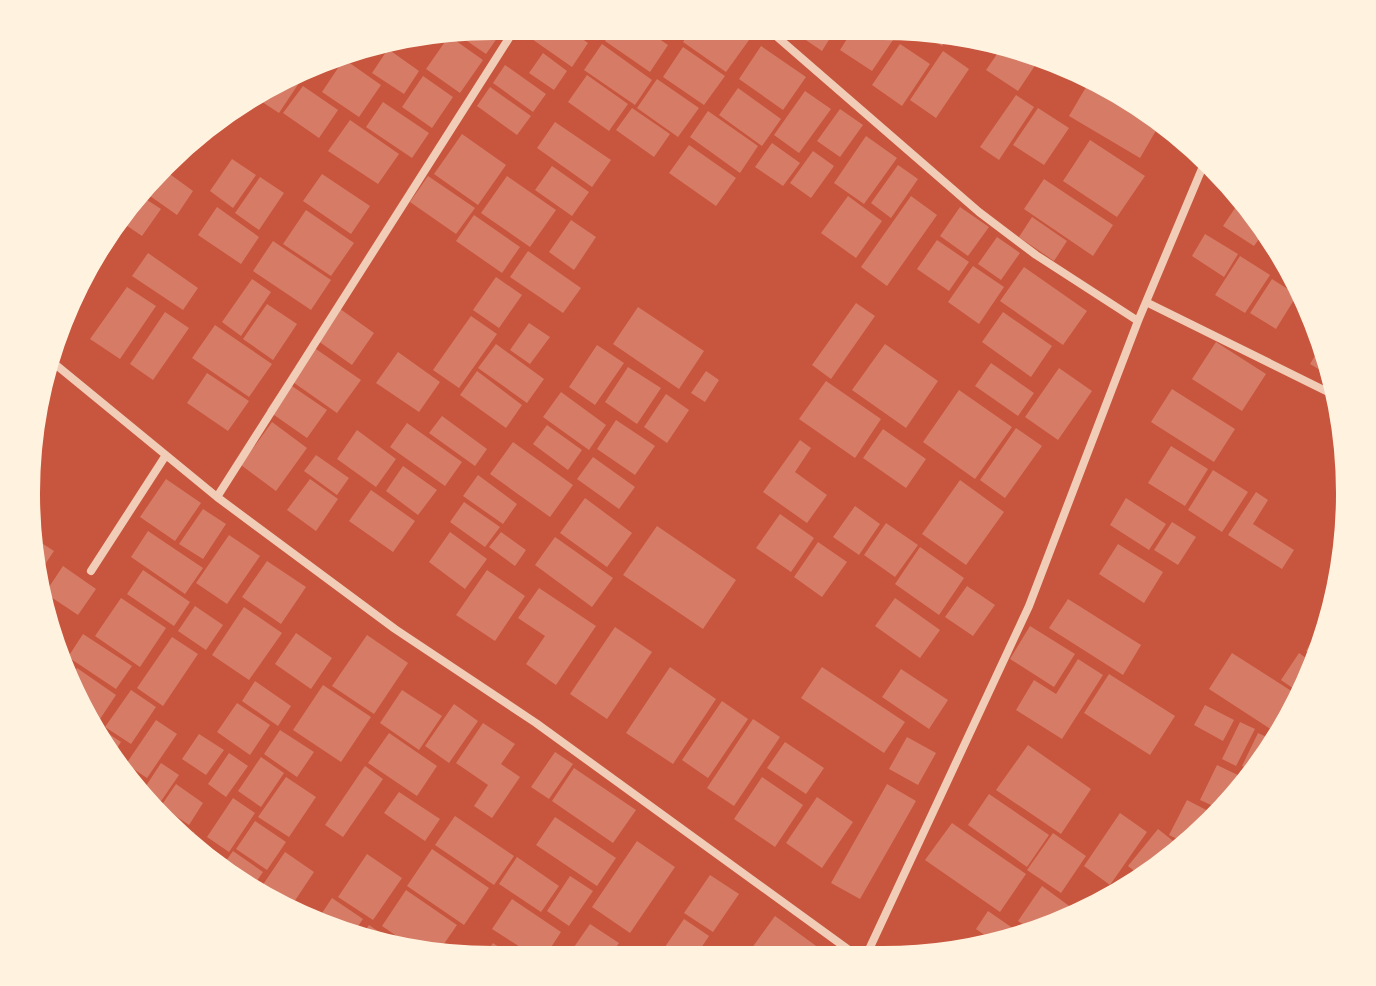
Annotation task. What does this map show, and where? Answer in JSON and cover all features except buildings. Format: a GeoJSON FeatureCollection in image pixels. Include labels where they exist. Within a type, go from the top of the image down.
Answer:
{"type":"FeatureCollection","features":[{"type":"Feature","properties":{"kind":"street"},"geometry":{"type":"LineString","coordinates":[[217,497],[509,38]]}},
{"type":"Feature","properties":{"kind":"street"},"geometry":{"type":"LineString","coordinates":[[778,38],[979,212],[1036,255],[1138,321]]}},
{"type":"Feature","properties":{"kind":"street"},"geometry":{"type":"LineString","coordinates":[[868,948],[1029,606],[1138,321],[1202,168]]}},
{"type":"Feature","properties":{"kind":"street"},"geometry":{"type":"LineString","coordinates":[[1146,302],[1326,391]]}},
{"type":"Feature","properties":{"kind":"street"},"geometry":{"type":"LineString","coordinates":[[57,365],[217,497],[395,629],[536,723],[849,948]]}},
{"type":"Feature","properties":{"kind":"street"},"geometry":{"type":"LineString","coordinates":[[91,571],[166,455]]}}]}
